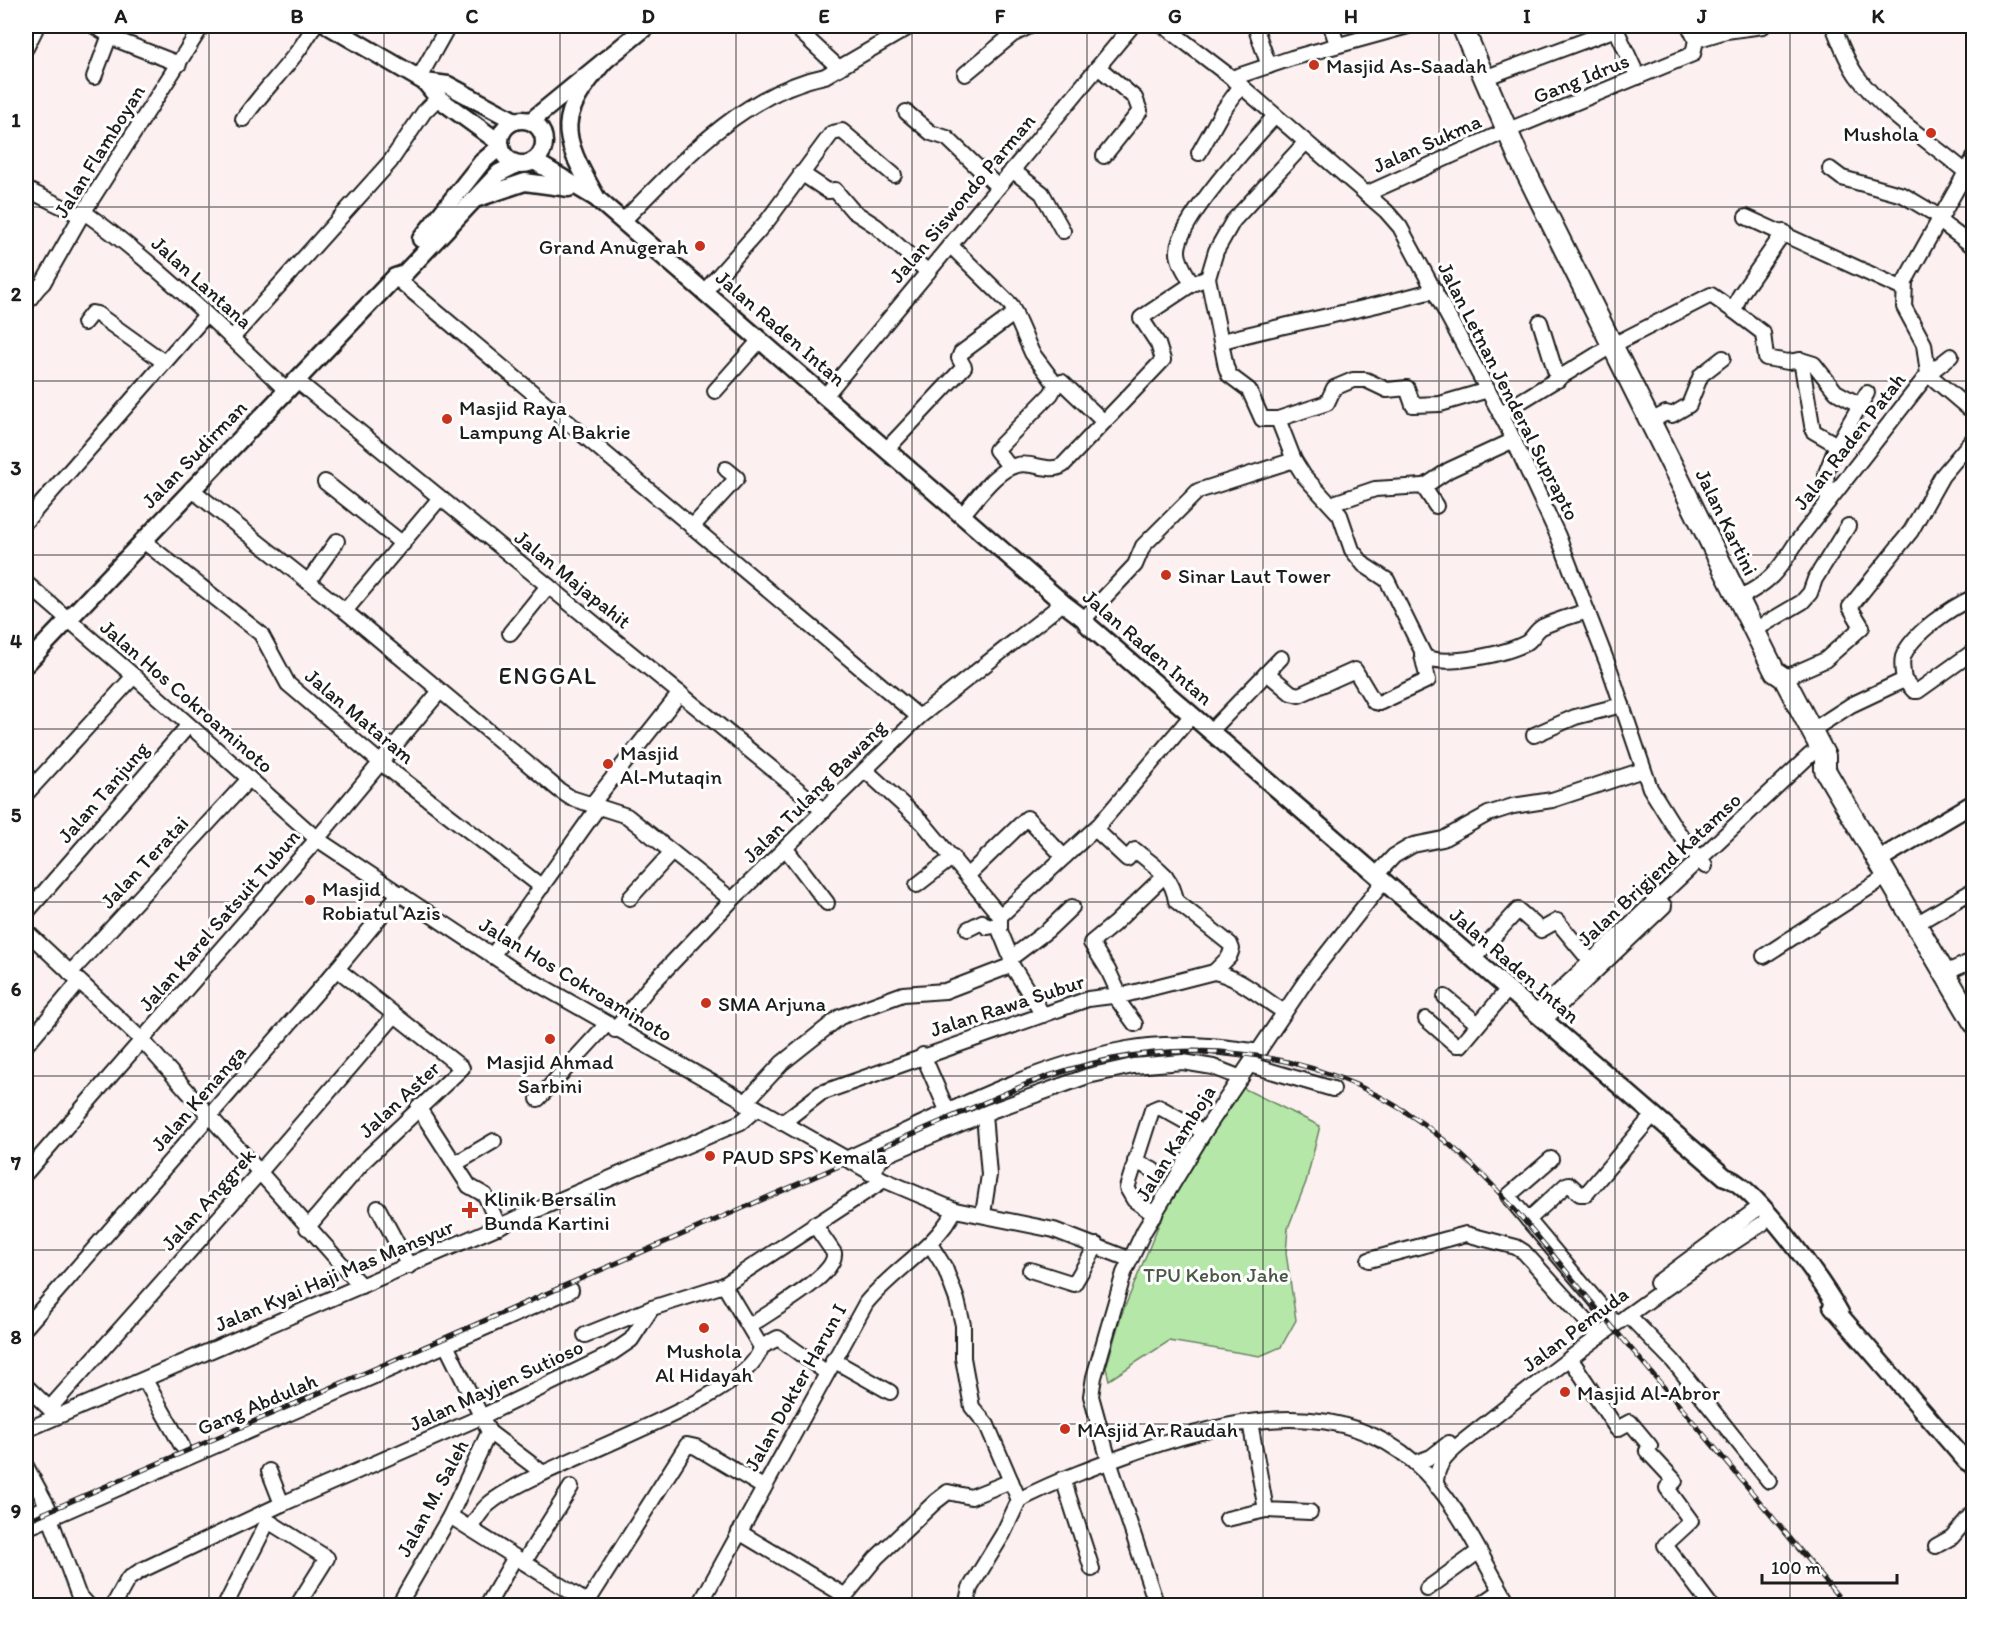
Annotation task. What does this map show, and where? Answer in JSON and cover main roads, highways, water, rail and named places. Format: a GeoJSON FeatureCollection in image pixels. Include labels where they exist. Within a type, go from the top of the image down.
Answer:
{"type":"FeatureCollection","features":[{"type":"Feature","properties":{"kind":"highway","name":"Jalan Kartini"},"geometry":{"type":"LineString","coordinates":[[1467,27],[1484,78],[1506,131],[1611,346],[1651,421],[1753,631],[1825,756],[1816,763],[1883,868],[1974,1023]]}},
{"type":"Feature","properties":{"kind":"highway"},"geometry":{"type":"LineString","coordinates":[[1779,675],[1772,685],[1816,763]]}},
{"type":"Feature","properties":{"kind":"main road"},"geometry":{"type":"LineString","coordinates":[[329,26],[422,80],[438,98],[500,145],[504,154],[526,162],[539,156],[544,144],[541,130],[448,85],[422,80]]}},
{"type":"Feature","properties":{"kind":"main road"},"geometry":{"type":"LineString","coordinates":[[500,145],[507,126],[523,121],[647,26]]}},
{"type":"Feature","properties":{"kind":"main road"},"geometry":{"type":"LineString","coordinates":[[592,195],[568,141],[567,125],[572,105],[583,87],[606,59]]}},
{"type":"Feature","properties":{"kind":"main road","name":"Jalan Sudirman"},"geometry":{"type":"LineString","coordinates":[[395,277],[396,269],[482,162],[500,145]]}},
{"type":"Feature","properties":{"kind":"main road","name":"Jalan Raden Intan"},"geometry":{"type":"LineString","coordinates":[[526,162],[592,195],[623,221],[1653,1115],[1725,1177],[1732,1179],[1768,1215],[1826,1287],[1840,1313]]}},
{"type":"Feature","properties":{"kind":"main road","name":"Jalan Sudirman"},"geometry":{"type":"LineString","coordinates":[[26,664],[395,277],[404,274],[470,201],[499,173],[526,162]]}},
{"type":"Feature","properties":{"kind":"main road"},"geometry":{"type":"LineString","coordinates":[[470,201],[496,189],[525,182],[552,184],[592,195]]}},
{"type":"Feature","properties":{"kind":"main road"},"geometry":{"type":"LineString","coordinates":[[1883,868],[1974,803]]}},
{"type":"Feature","properties":{"kind":"main road","name":"Jalan Raden Intan"},"geometry":{"type":"LineString","coordinates":[[1725,1177],[1727,1185],[1820,1294],[1840,1313],[1966,1461],[1974,1466]]}},
{"type":"Feature","properties":{"kind":"tunnel"},"geometry":{"type":"LineString","coordinates":[[1153,1170],[1169,1178]]}},
{"type":"Feature","properties":{"kind":"railway"},"geometry":{"type":"LineString","coordinates":[[26,1521],[1029,1083],[1082,1066],[1136,1055],[1191,1051],[1244,1054],[1297,1064],[1348,1082],[1397,1107],[1444,1140],[1488,1180],[1528,1225],[1846,1606]]}},
{"type":"Feature","properties":{"kind":"place","name":"Masjid As-Saadah"},"geometry":{"type":"Point","coordinates":[1314,65]}},
{"type":"Feature","properties":{"kind":"place","name":"Mushola"},"geometry":{"type":"Point","coordinates":[1931,133]}},
{"type":"Feature","properties":{"kind":"place","name":"Grand Anugerah"},"geometry":{"type":"Point","coordinates":[700,246]}},
{"type":"Feature","properties":{"kind":"place","name":"Masjid Raya Lampung Al Bakrie"},"geometry":{"type":"Point","coordinates":[447,419]}},
{"type":"Feature","properties":{"kind":"place","name":"Sinar Laut Tower"},"geometry":{"type":"Point","coordinates":[1166,575]}},
{"type":"Feature","properties":{"kind":"place","name":"Masjid Al-Mutaqin"},"geometry":{"type":"Point","coordinates":[608,764]}},
{"type":"Feature","properties":{"kind":"place","name":"Masjid Robiatul Azis"},"geometry":{"type":"Point","coordinates":[310,900]}},
{"type":"Feature","properties":{"kind":"place","name":"SMA Arjuna"},"geometry":{"type":"Point","coordinates":[706,1003]}},
{"type":"Feature","properties":{"kind":"place","name":"Masjid Ahmad Sarbini"},"geometry":{"type":"Point","coordinates":[550,1039]}},
{"type":"Feature","properties":{"kind":"place","name":"PAUD SPS Kemala"},"geometry":{"type":"Point","coordinates":[710,1156]}},
{"type":"Feature","properties":{"kind":"place","name":"Klinik Bersalin Bunda Kartini"},"geometry":{"type":"Point","coordinates":[470,1210]}},
{"type":"Feature","properties":{"kind":"place","name":"Mushola Al Hidayah"},"geometry":{"type":"Point","coordinates":[704,1328]}},
{"type":"Feature","properties":{"kind":"place","name":"Masjid Al-Abror"},"geometry":{"type":"Point","coordinates":[1565,1392]}},
{"type":"Feature","properties":{"kind":"place","name":"MAsjid Ar Raudah"},"geometry":{"type":"Point","coordinates":[1065,1429]}},
{"type":"Feature","properties":{"kind":"district","name":"ENGGAL"},"geometry":{"type":"Point","coordinates":[548,675]}},
{"type":"Feature","properties":{"kind":"park label","name":"TPU Kebon Jahe"},"geometry":{"type":"Point","coordinates":[1216,1274]}}]}
